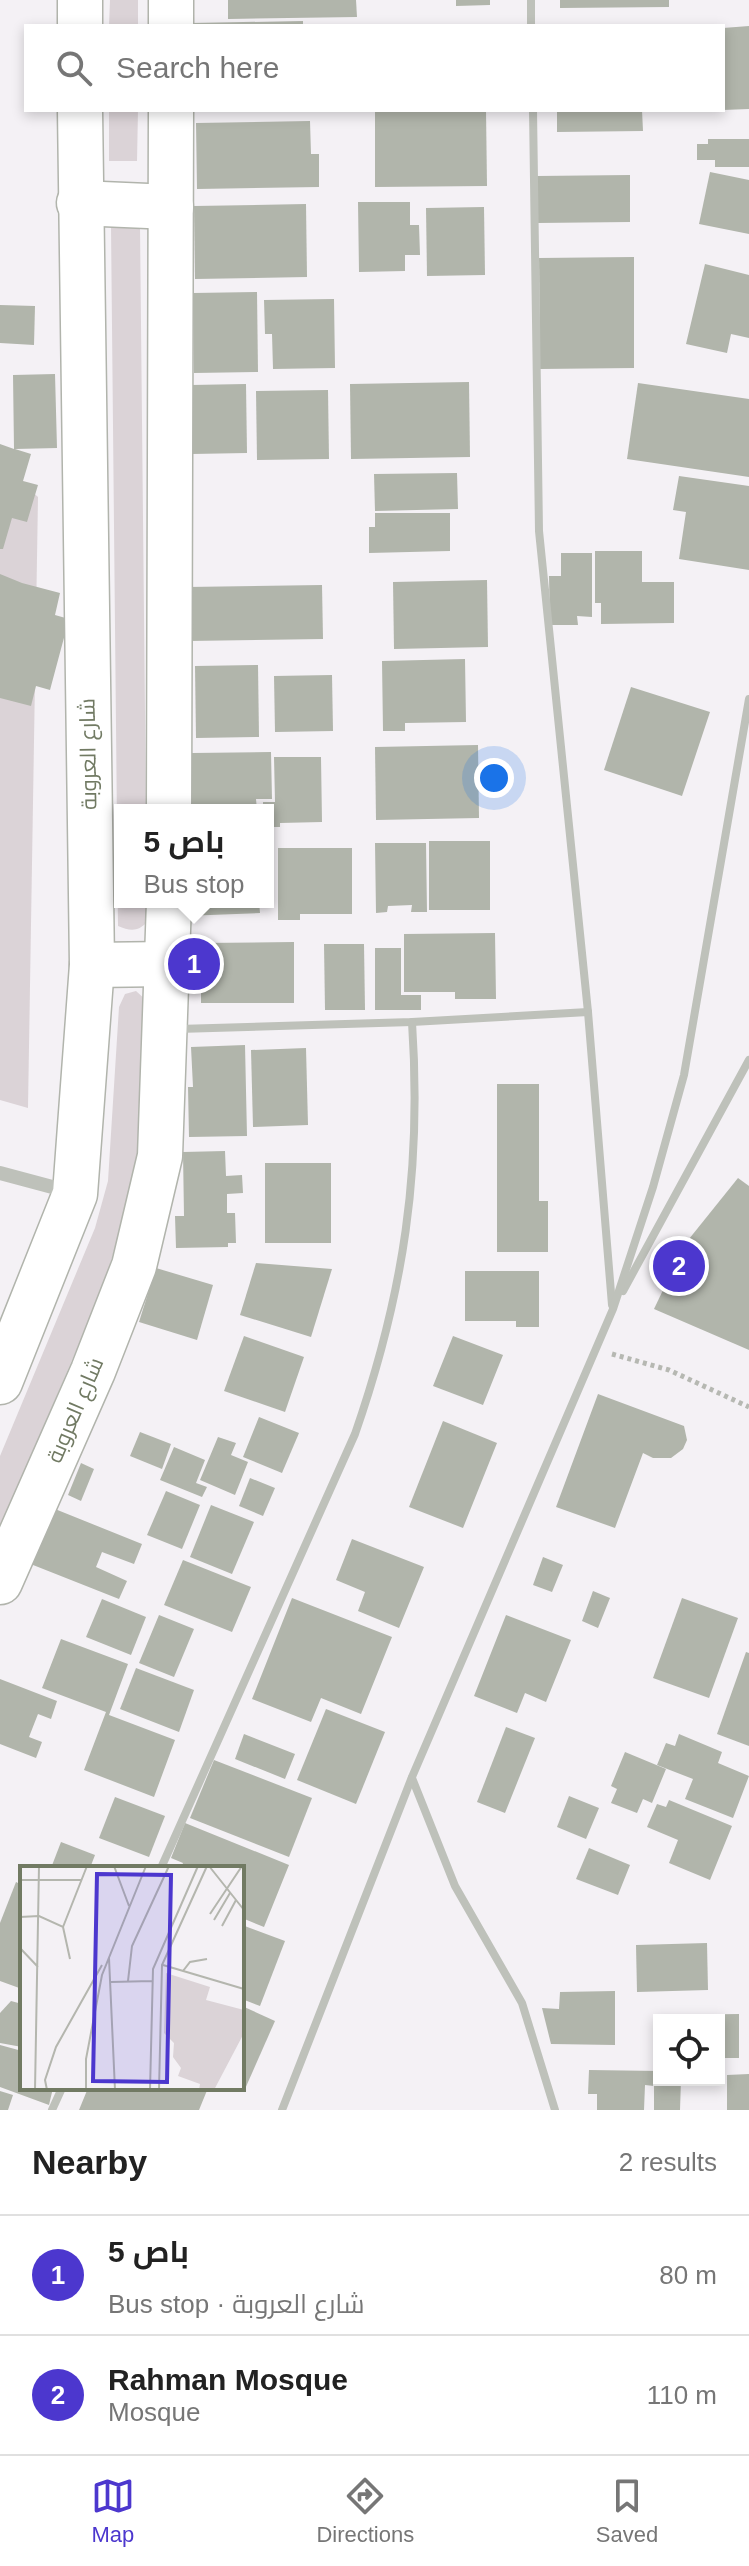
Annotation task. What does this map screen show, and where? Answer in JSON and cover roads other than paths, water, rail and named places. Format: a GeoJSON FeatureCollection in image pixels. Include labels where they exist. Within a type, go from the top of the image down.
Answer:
{"type":"FeatureCollection","features":[{"type":"Feature","properties":{"kind":"main road"},"geometry":{"type":"LineString","coordinates":[[80,0],[80,24]]}},
{"type":"Feature","properties":{"kind":"main road"},"geometry":{"type":"LineString","coordinates":[[171,0],[171,24]]}},
{"type":"Feature","properties":{"kind":"main road","name":"شارع العروبة"},"geometry":{"type":"LineString","coordinates":[[0,1382],[75,1194],[92,965],[80,112]]}},
{"type":"Feature","properties":{"kind":"main road"},"geometry":{"type":"LineString","coordinates":[[169,804],[171,112]]}},
{"type":"Feature","properties":{"kind":"main road"},"geometry":{"type":"LineString","coordinates":[[79,203],[171,207]]}},
{"type":"Feature","properties":{"kind":"main road","name":"شارع العروبة"},"geometry":{"type":"LineString","coordinates":[[0,1582],[93,1371],[134,1266],[160,1156],[169,908]]}},
{"type":"Feature","properties":{"kind":"main road"},"geometry":{"type":"LineString","coordinates":[[92,965],[168,964]]}},
{"type":"Feature","properties":{"kind":"street"},"geometry":{"type":"LineString","coordinates":[[531,0],[531,24]]}},
{"type":"Feature","properties":{"kind":"street"},"geometry":{"type":"LineString","coordinates":[[533,112],[539,531],[588,1012],[613,1309]]}},
{"type":"Feature","properties":{"kind":"street"},"geometry":{"type":"LineString","coordinates":[[282,2110],[412,1777],[613,1309],[653,1187],[684,1075],[749,699]]}},
{"type":"Feature","properties":{"kind":"street"},"geometry":{"type":"LineString","coordinates":[[165,1030],[412,1022],[588,1012]]}},
{"type":"Feature","properties":{"kind":"street"},"geometry":{"type":"LineString","coordinates":[[162,1866],[355,1434],[375,1376],[394,1303],[411,1199],[415,1124],[412,1022]]}},
{"type":"Feature","properties":{"kind":"street"},"geometry":{"type":"LineString","coordinates":[[613,1309],[749,1060]]}},
{"type":"Feature","properties":{"kind":"street"},"geometry":{"type":"LineString","coordinates":[[0,1173],[75,1194]]}},
{"type":"Feature","properties":{"kind":"street"},"geometry":{"type":"LineString","coordinates":[[412,1777],[455,1886],[522,2003],[555,2110]]}},
{"type":"Feature","properties":{"kind":"street"},"geometry":{"type":"LineString","coordinates":[[52,2110],[61,2090]]}},
{"type":"Feature","properties":{"kind":"place","name":"باص 5"},"geometry":{"type":"Point","coordinates":[194,964]}},
{"type":"Feature","properties":{"kind":"place","name":"Rahman Mosque"},"geometry":{"type":"Point","coordinates":[679,1266]}}]}
